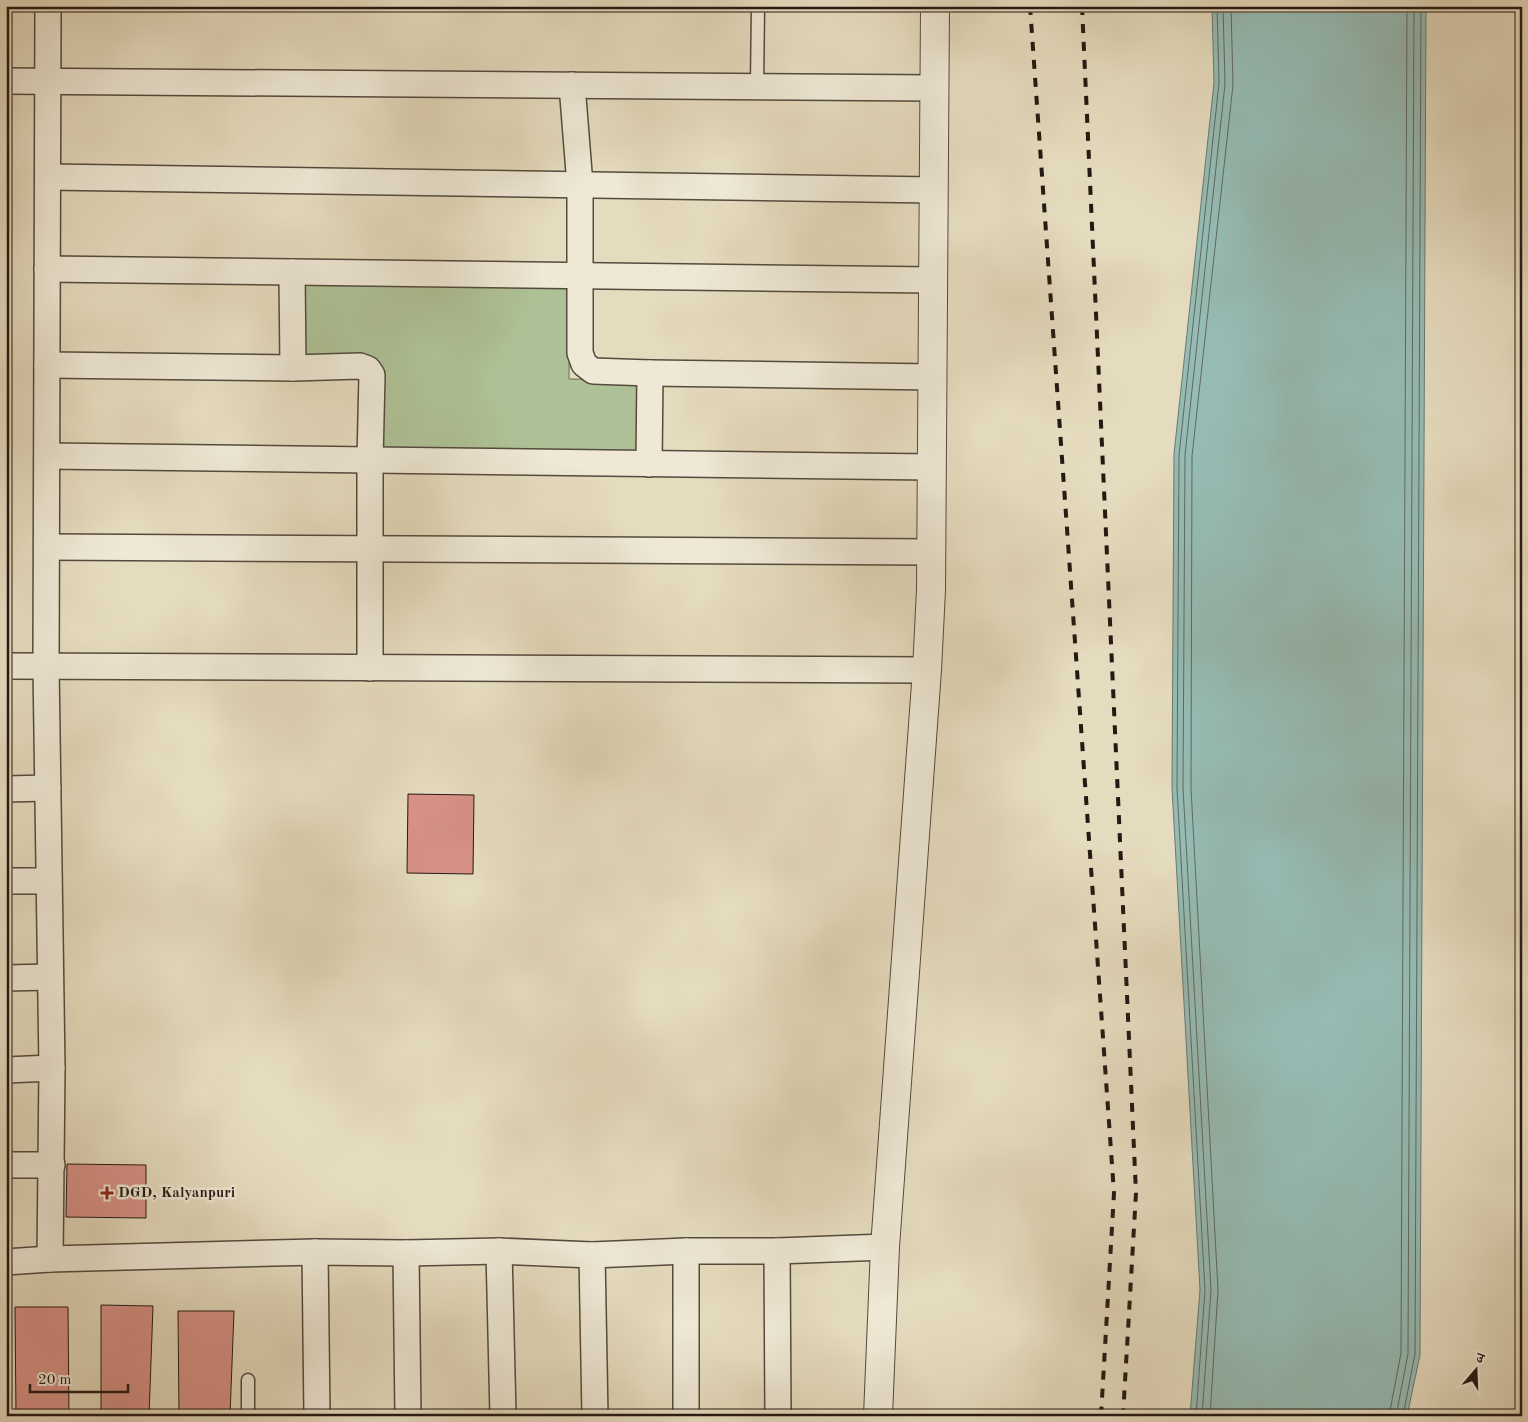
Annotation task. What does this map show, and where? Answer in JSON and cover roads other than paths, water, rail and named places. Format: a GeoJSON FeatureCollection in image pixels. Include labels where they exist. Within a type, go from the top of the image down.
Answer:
{"type":"FeatureCollection","features":[{"type":"Feature","properties":{"kind":"street"},"geometry":{"type":"LineString","coordinates":[[48,6],[46,666],[52,1068],[50,1259]]}},
{"type":"Feature","properties":{"kind":"street"},"geometry":{"type":"LineString","coordinates":[[878,1416],[885,1247],[927,670],[931,590],[935,6]]}},
{"type":"Feature","properties":{"kind":"street"},"geometry":{"type":"LineString","coordinates":[[6,81],[934,88]]}},
{"type":"Feature","properties":{"kind":"street"},"geometry":{"type":"LineString","coordinates":[[572,85],[580,185],[580,353],[584,364],[592,371],[933,377]]}},
{"type":"Feature","properties":{"kind":"street"},"geometry":{"type":"LineString","coordinates":[[48,177],[934,190]]}},
{"type":"Feature","properties":{"kind":"street"},"geometry":{"type":"LineString","coordinates":[[47,269],[933,280]]}},
{"type":"Feature","properties":{"kind":"street"},"geometry":{"type":"LineString","coordinates":[[292,272],[293,368]]}},
{"type":"Feature","properties":{"kind":"street"},"geometry":{"type":"LineString","coordinates":[[47,365],[293,368],[360,366],[368,369],[372,375],[370,668]]}},
{"type":"Feature","properties":{"kind":"street"},"geometry":{"type":"LineString","coordinates":[[649,464],[650,373]]}},
{"type":"Feature","properties":{"kind":"street"},"geometry":{"type":"LineString","coordinates":[[47,456],[932,468]]}},
{"type":"Feature","properties":{"kind":"street"},"geometry":{"type":"LineString","coordinates":[[46,547],[931,552]]}},
{"type":"Feature","properties":{"kind":"street"},"geometry":{"type":"LineString","coordinates":[[6,666],[927,670]]}},
{"type":"Feature","properties":{"kind":"street"},"geometry":{"type":"LineString","coordinates":[[6,789],[48,788]]}},
{"type":"Feature","properties":{"kind":"street"},"geometry":{"type":"LineString","coordinates":[[6,882],[48,881]]}},
{"type":"Feature","properties":{"kind":"street"},"geometry":{"type":"LineString","coordinates":[[6,978],[50,978]]}},
{"type":"Feature","properties":{"kind":"street"},"geometry":{"type":"LineString","coordinates":[[6,1070],[52,1068]]}},
{"type":"Feature","properties":{"kind":"street"},"geometry":{"type":"LineString","coordinates":[[6,1165],[52,1165]]}},
{"type":"Feature","properties":{"kind":"street"},"geometry":{"type":"LineString","coordinates":[[6,1262],[50,1259],[315,1252],[500,1251],[592,1255],[885,1247]]}},
{"type":"Feature","properties":{"kind":"street"},"geometry":{"type":"LineString","coordinates":[[500,1251],[503,1416]]}},
{"type":"Feature","properties":{"kind":"street"},"geometry":{"type":"LineString","coordinates":[[686,1251],[686,1416]]}},
{"type":"Feature","properties":{"kind":"street"},"geometry":{"type":"LineString","coordinates":[[778,1251],[778,1416]]}},
{"type":"Feature","properties":{"kind":"street"},"geometry":{"type":"LineString","coordinates":[[315,1252],[317,1416]]}},
{"type":"Feature","properties":{"kind":"street"},"geometry":{"type":"LineString","coordinates":[[406,1253],[408,1416]]}},
{"type":"Feature","properties":{"kind":"street"},"geometry":{"type":"LineString","coordinates":[[592,1255],[594,1416]]}},
{"type":"Feature","properties":{"kind":"lane"},"geometry":{"type":"LineString","coordinates":[[757,86],[758,6]]}},
{"type":"Feature","properties":{"kind":"lane"},"geometry":{"type":"LineString","coordinates":[[248,1380],[248,1416]]}},
{"type":"Feature","properties":{"kind":"water"},"geometry":{"type":"Polygon","coordinates":[[[1212,6],[1426,6],[1420,1355],[1407,1416],[1190,1416],[1200,1290],[1172,788],[1174,454],[1214,83],[1212,6]]]}},
{"type":"Feature","properties":{"kind":"railway"},"geometry":{"type":"LineString","coordinates":[[1030,6],[1114,1193],[1101,1416]]}},
{"type":"Feature","properties":{"kind":"railway"},"geometry":{"type":"LineString","coordinates":[[1082,6],[1136,1193],[1123,1416]]}},
{"type":"Feature","properties":{"kind":"place","name":"DGD, Kalyanpuri"},"geometry":{"type":"Point","coordinates":[107,1193]}}]}
